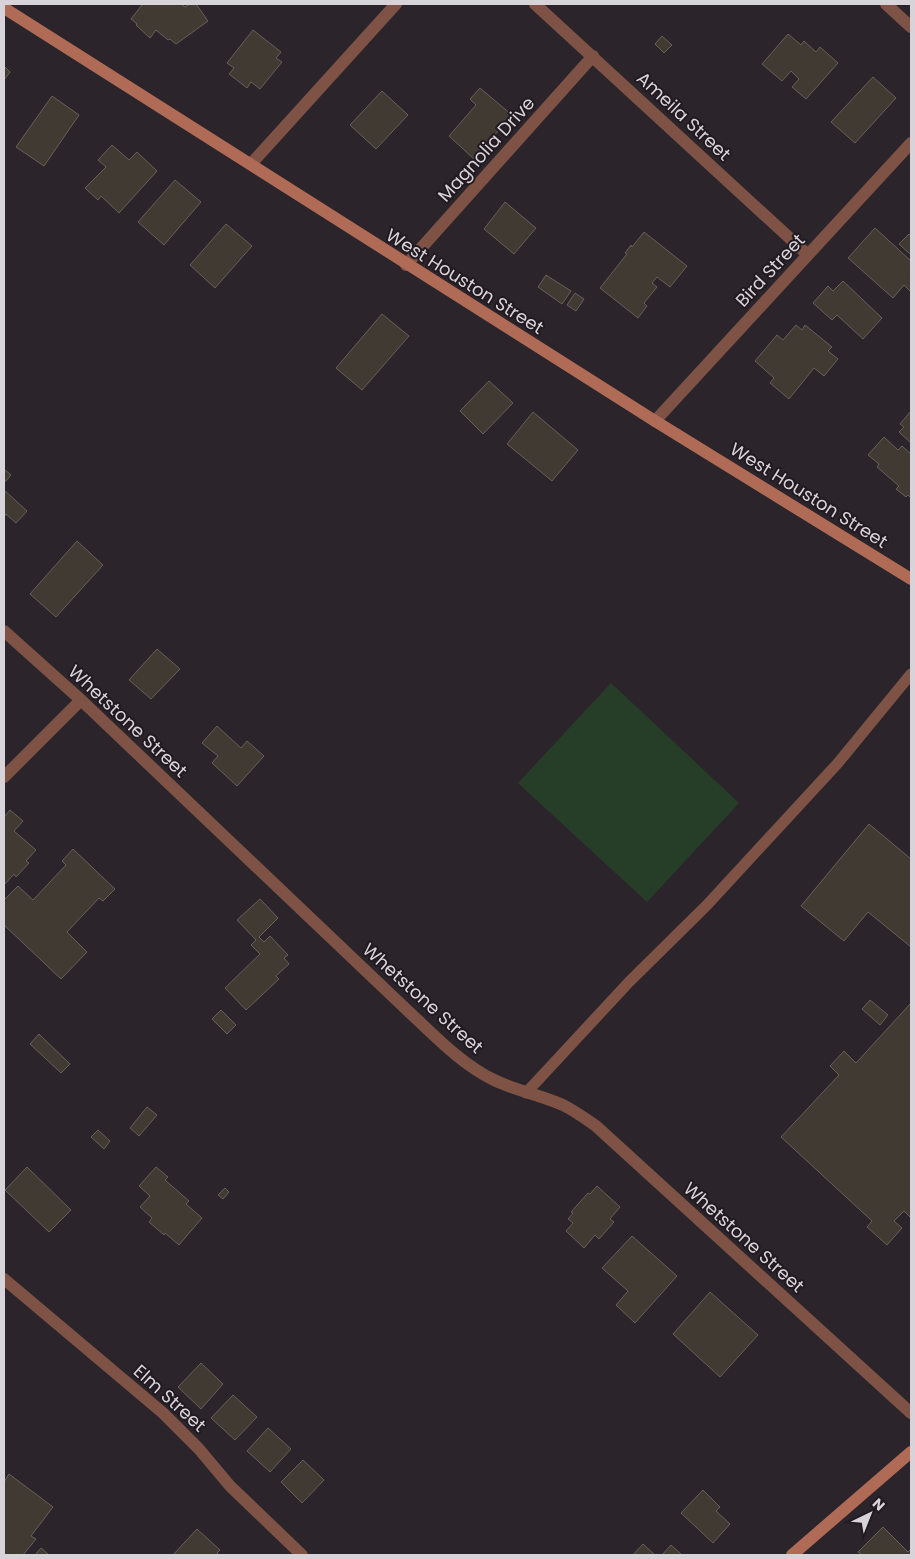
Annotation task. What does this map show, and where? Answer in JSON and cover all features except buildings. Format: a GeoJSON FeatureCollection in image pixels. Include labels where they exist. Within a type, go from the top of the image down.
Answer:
{"type":"FeatureCollection","features":[{"type":"Feature","properties":{"kind":"main road","name":"West Houston Street"},"geometry":{"type":"LineString","coordinates":[[4,8],[251,164],[406,265],[911,579]]}},
{"type":"Feature","properties":{"kind":"main road"},"geometry":{"type":"LineString","coordinates":[[792,1555],[911,1452]]}},
{"type":"Feature","properties":{"kind":"street"},"geometry":{"type":"LineString","coordinates":[[251,164],[396,4]]}},
{"type":"Feature","properties":{"kind":"street","name":"Ameila Street"},"geometry":{"type":"LineString","coordinates":[[535,4],[808,255]]}},
{"type":"Feature","properties":{"kind":"street"},"geometry":{"type":"LineString","coordinates":[[886,4],[911,27]]}},
{"type":"Feature","properties":{"kind":"street","name":"Magnolia Drive"},"geometry":{"type":"LineString","coordinates":[[406,265],[593,56]]}},
{"type":"Feature","properties":{"kind":"street","name":"Bird Street"},"geometry":{"type":"LineString","coordinates":[[655,421],[911,143]]}},
{"type":"Feature","properties":{"kind":"street","name":"Whetstone Street"},"geometry":{"type":"LineString","coordinates":[[4,631],[81,700],[448,1047],[492,1079],[563,1105],[596,1126],[911,1413]]}},
{"type":"Feature","properties":{"kind":"street"},"geometry":{"type":"LineString","coordinates":[[4,777],[81,700]]}},
{"type":"Feature","properties":{"kind":"street","name":"Elm Street"},"geometry":{"type":"LineString","coordinates":[[4,1278],[170,1418],[199,1448],[230,1486],[302,1555]]}},
{"type":"Feature","properties":{"kind":"lane"},"geometry":{"type":"LineString","coordinates":[[526,1093],[629,982],[707,905],[831,770],[911,674]]}},
{"type":"Feature","properties":{"kind":"green space"},"geometry":{"type":"Polygon","coordinates":[[[611,683],[739,803],[647,902],[518,783],[611,683]]]}}]}
